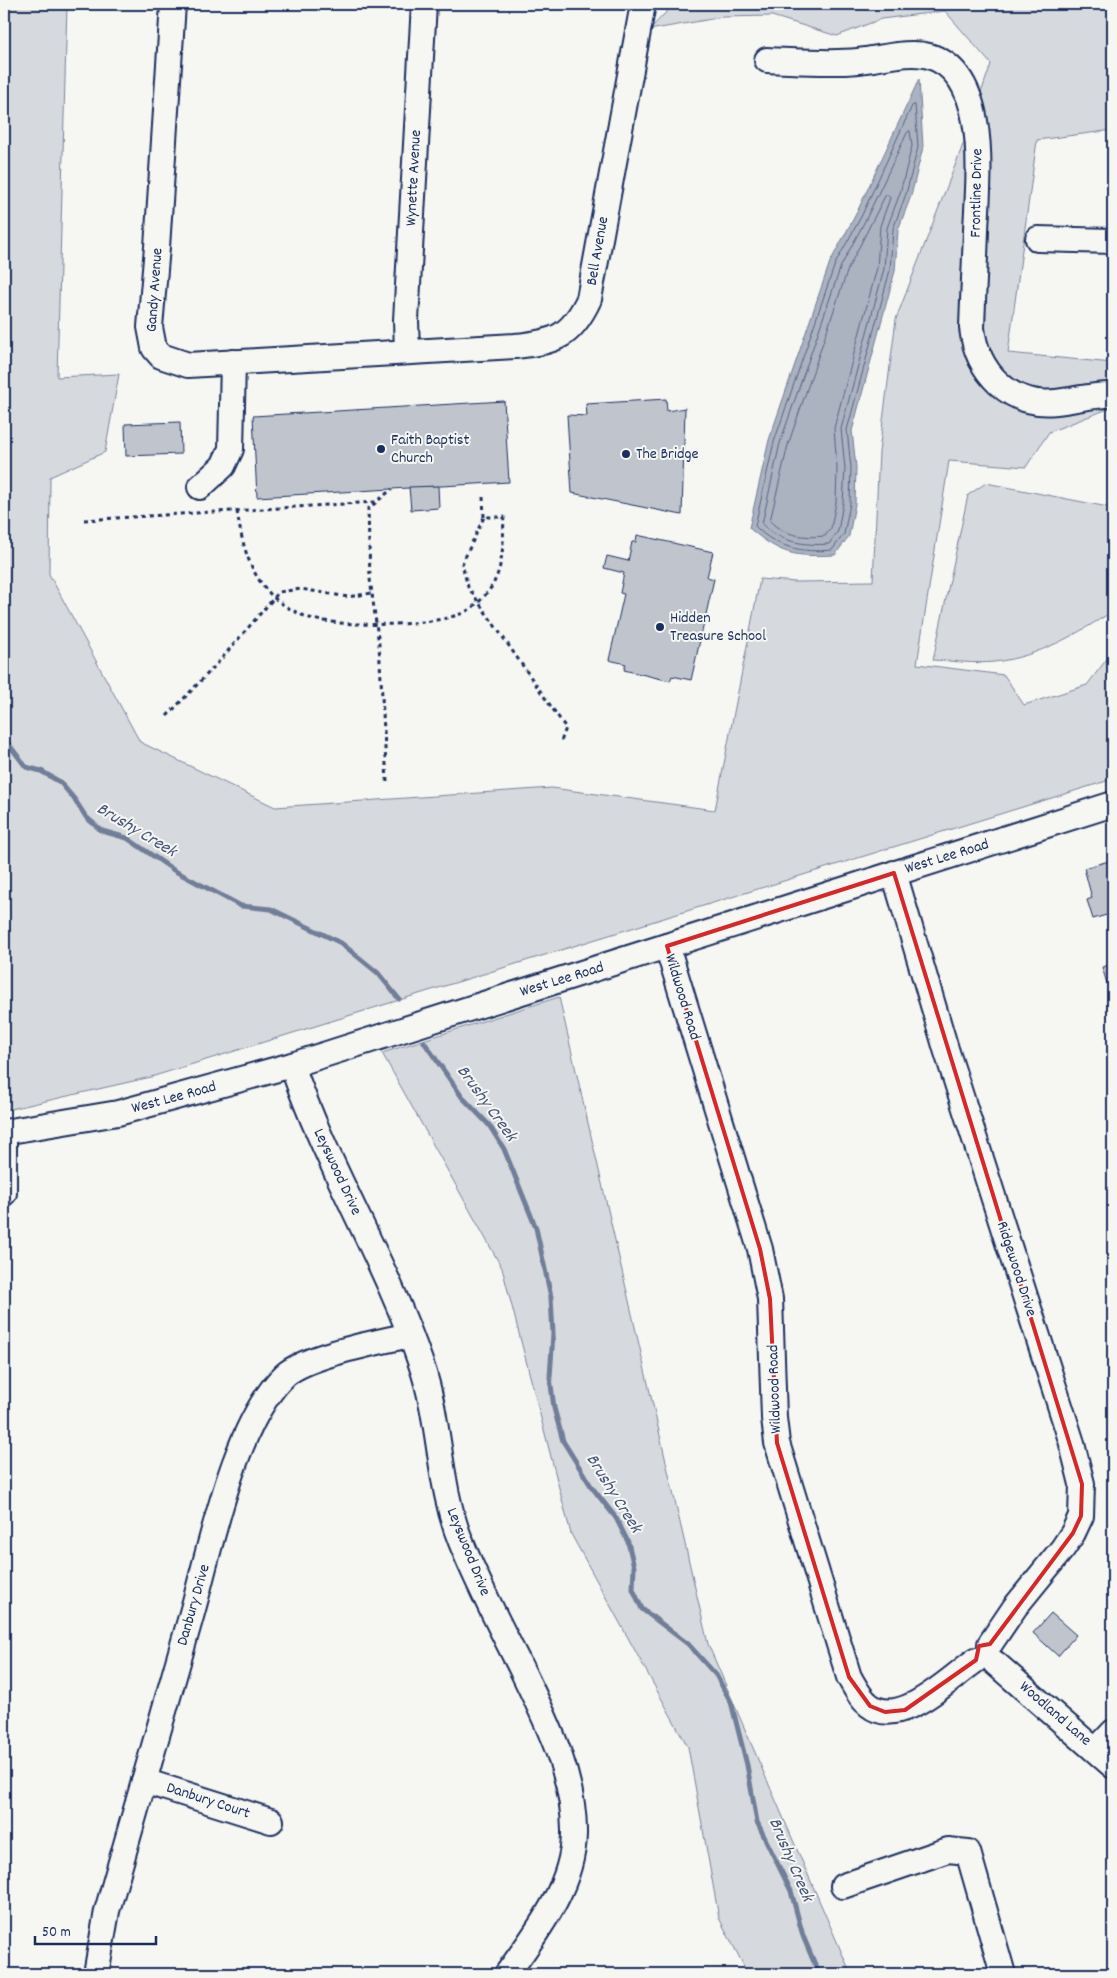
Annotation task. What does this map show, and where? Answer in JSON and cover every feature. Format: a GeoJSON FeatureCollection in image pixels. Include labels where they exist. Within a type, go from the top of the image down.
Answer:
{"type":"FeatureCollection","features":[{"type":"Feature","properties":{"kind":"street","name":"Gandy Avenue"},"geometry":{"type":"LineString","coordinates":[[173,4],[157,248],[150,315],[151,338],[154,348],[161,356],[180,363],[233,362],[407,352]]}},
{"type":"Feature","properties":{"kind":"street","name":"Wynette Avenue"},"geometry":{"type":"LineString","coordinates":[[407,352],[406,320],[424,4]]}},
{"type":"Feature","properties":{"kind":"street","name":"Bell Avenue"},"geometry":{"type":"LineString","coordinates":[[407,352],[536,344],[558,337],[577,323],[589,299],[643,4]]}},
{"type":"Feature","properties":{"kind":"street","name":"Frontline Drive"},"geometry":{"type":"LineString","coordinates":[[767,60],[856,61],[915,54],[927,55],[948,65],[963,85],[969,99],[978,138],[979,184],[972,328],[976,353],[982,365],[1000,386],[1023,399],[1034,402],[1057,402],[1099,395],[1113,395]]}},
{"type":"Feature","properties":{"kind":"street"},"geometry":{"type":"LineString","coordinates":[[1038,239],[1113,241]]}},
{"type":"Feature","properties":{"kind":"street"},"geometry":{"type":"LineString","coordinates":[[200,488],[224,466],[232,450],[233,362]]}},
{"type":"Feature","properties":{"kind":"street","name":"West Lee Road"},"geometry":{"type":"LineString","coordinates":[[4,1132],[118,1113],[292,1065],[1113,804]]}},
{"type":"Feature","properties":{"kind":"street","name":"Ridgewood Drive"},"geometry":{"type":"LineString","coordinates":[[894,873],[946,1049],[1071,1440],[1082,1484],[1081,1516],[1073,1533],[1015,1607],[987,1655]]}},
{"type":"Feature","properties":{"kind":"street","name":"Wildwood Road"},"geometry":{"type":"LineString","coordinates":[[667,946],[760,1249],[771,1308],[774,1418],[777,1443],[849,1677],[858,1694],[870,1706],[876,1710],[892,1712],[904,1710],[918,1703],[987,1655]]}},
{"type":"Feature","properties":{"kind":"street","name":"Leyswood Drive"},"geometry":{"type":"LineString","coordinates":[[292,1065],[306,1106],[395,1296],[410,1335],[433,1405],[454,1525],[551,1736],[565,1771],[573,1808],[573,1844],[562,1885],[548,1913],[507,1974]]}},
{"type":"Feature","properties":{"kind":"street"},"geometry":{"type":"LineString","coordinates":[[4,1132],[4,1193]]}},
{"type":"Feature","properties":{"kind":"street","name":"Danbury Drive"},"geometry":{"type":"LineString","coordinates":[[96,1974],[107,1910],[218,1519],[238,1456],[261,1407],[285,1376],[299,1366],[410,1335]]}},
{"type":"Feature","properties":{"kind":"street","name":"Woodland Lane"},"geometry":{"type":"LineString","coordinates":[[987,1655],[1113,1766]]}},
{"type":"Feature","properties":{"kind":"street"},"geometry":{"type":"LineString","coordinates":[[1096,1750],[1113,1732]]}},
{"type":"Feature","properties":{"kind":"street","name":"Danbury Court"},"geometry":{"type":"LineString","coordinates":[[144,1780],[271,1821]]}},
{"type":"Feature","properties":{"kind":"street"},"geometry":{"type":"LineString","coordinates":[[844,1886],[948,1850],[968,1852],[1003,1974]]}},
{"type":"Feature","properties":{"kind":"path"},"geometry":{"type":"LineString","coordinates":[[386,782],[384,713],[372,593],[368,509],[392,488]]}},
{"type":"Feature","properties":{"kind":"path"},"geometry":{"type":"LineString","coordinates":[[483,497],[484,517],[462,564],[468,587],[566,728],[560,744]]}},
{"type":"Feature","properties":{"kind":"path"},"geometry":{"type":"LineString","coordinates":[[84,520],[377,502]]}},
{"type":"Feature","properties":{"kind":"path"},"geometry":{"type":"LineString","coordinates":[[237,511],[241,540],[252,572],[274,598],[311,618],[347,624],[430,620],[458,615],[471,609],[495,581],[502,551],[504,517],[484,517]]}},
{"type":"Feature","properties":{"kind":"path"},"geometry":{"type":"LineString","coordinates":[[167,716],[216,666],[279,592],[300,589],[348,598],[372,593]]}},
{"type":"Feature","properties":{"kind":"highlighted area"},"geometry":{"type":"Polygon","coordinates":[[[894,873],[1082,1484],[1081,1516],[1073,1533],[990,1644],[979,1646],[976,1660],[905,1710],[885,1712],[870,1706],[849,1677],[777,1443],[770,1299],[760,1249],[667,946],[894,873]]]}},
{"type":"Feature","properties":{"kind":"shaded area"},"geometry":{"type":"Polygon","coordinates":[[[4,4],[67,4],[57,377],[119,374],[105,452],[50,477],[49,574],[140,742],[275,807],[552,788],[715,810],[760,579],[795,582],[873,581],[879,452],[896,319],[961,150],[991,64],[945,11],[881,19],[837,36],[772,16],[723,17],[649,30],[674,4],[1113,4],[1113,130],[1037,140],[1008,353],[1113,363],[1113,407],[1049,432],[1026,467],[949,461],[917,664],[1004,675],[1024,705],[1087,685],[1113,651],[1113,779],[151,1077],[4,1109],[4,4]]]}},
{"type":"Feature","properties":{"kind":"shaded area"},"geometry":{"type":"Polygon","coordinates":[[[986,483],[1113,508],[1113,611],[1071,636],[1026,655],[987,663],[933,660],[968,495],[986,483]]]}},
{"type":"Feature","properties":{"kind":"shaded area"},"geometry":{"type":"Polygon","coordinates":[[[559,997],[708,1644],[851,1974],[748,1974],[719,1918],[688,1747],[571,1534],[502,1268],[382,1053],[559,997]]]}},
{"type":"Feature","properties":{"kind":"water"},"geometry":{"type":"Polygon","coordinates":[[[919,79],[923,147],[911,196],[898,230],[895,271],[852,431],[856,467],[855,504],[849,536],[835,555],[809,555],[789,552],[770,544],[749,528],[769,440],[830,262],[856,214],[919,79]]]}},
{"type":"Feature","properties":{"kind":"building","name":"The Bridge"},"geometry":{"type":"Polygon","coordinates":[[[666,399],[667,411],[685,408],[682,515],[572,493],[567,415],[587,416],[586,404],[666,399]]]}},
{"type":"Feature","properties":{"kind":"building","name":"Faith Baptist Church"},"geometry":{"type":"Polygon","coordinates":[[[504,401],[509,482],[257,497],[253,416],[504,401]]]}},
{"type":"Feature","properties":{"kind":"building"},"geometry":{"type":"Polygon","coordinates":[[[180,422],[181,454],[126,456],[125,424],[180,422]]]}},
{"type":"Feature","properties":{"kind":"building"},"geometry":{"type":"Polygon","coordinates":[[[438,486],[439,508],[411,510],[409,487],[438,486]]]}},
{"type":"Feature","properties":{"kind":"building","name":"Hidden Treasure School"},"geometry":{"type":"Polygon","coordinates":[[[637,535],[713,552],[707,577],[714,579],[691,680],[672,676],[670,681],[624,670],[626,664],[609,660],[624,594],[620,593],[624,573],[604,568],[607,556],[628,561],[632,542],[636,542],[637,535]]]}},
{"type":"Feature","properties":{"kind":"building"},"geometry":{"type":"Polygon","coordinates":[[[1109,861],[1113,869],[1113,913],[1093,919],[1087,900],[1092,898],[1084,868],[1109,861]]]}},
{"type":"Feature","properties":{"kind":"building"},"geometry":{"type":"Polygon","coordinates":[[[1113,964],[1113,1003],[1102,967],[1113,964]]]}},
{"type":"Feature","properties":{"kind":"building"},"geometry":{"type":"Polygon","coordinates":[[[1051,1613],[1076,1635],[1058,1656],[1033,1633],[1051,1613]]]}},
{"type":"Feature","properties":{"kind":"waterway","name":"Brushy Creek"},"geometry":{"type":"LineString","coordinates":[[4,738],[26,767],[41,771],[60,782],[86,817],[102,831],[127,838],[175,871],[241,906],[271,909],[341,943],[378,973],[399,999]]}},
{"type":"Feature","properties":{"kind":"waterway","name":"Brushy Creek"},"geometry":{"type":"LineString","coordinates":[[424,1042],[462,1097],[489,1125],[504,1149],[536,1228],[551,1297],[553,1334],[550,1377],[554,1408],[563,1441],[591,1486],[616,1518],[628,1542],[634,1567],[633,1589],[642,1609],[688,1644],[716,1675],[731,1702],[747,1765],[757,1822],[791,1891],[803,1936],[819,1974]]}},
{"type":"Feature","properties":{"kind":"place","name":"Faith Baptist Church"},"geometry":{"type":"Point","coordinates":[381,449]}},
{"type":"Feature","properties":{"kind":"place","name":"The Bridge"},"geometry":{"type":"Point","coordinates":[626,454]}},
{"type":"Feature","properties":{"kind":"place","name":"Hidden Treasure School"},"geometry":{"type":"Point","coordinates":[660,627]}}]}
